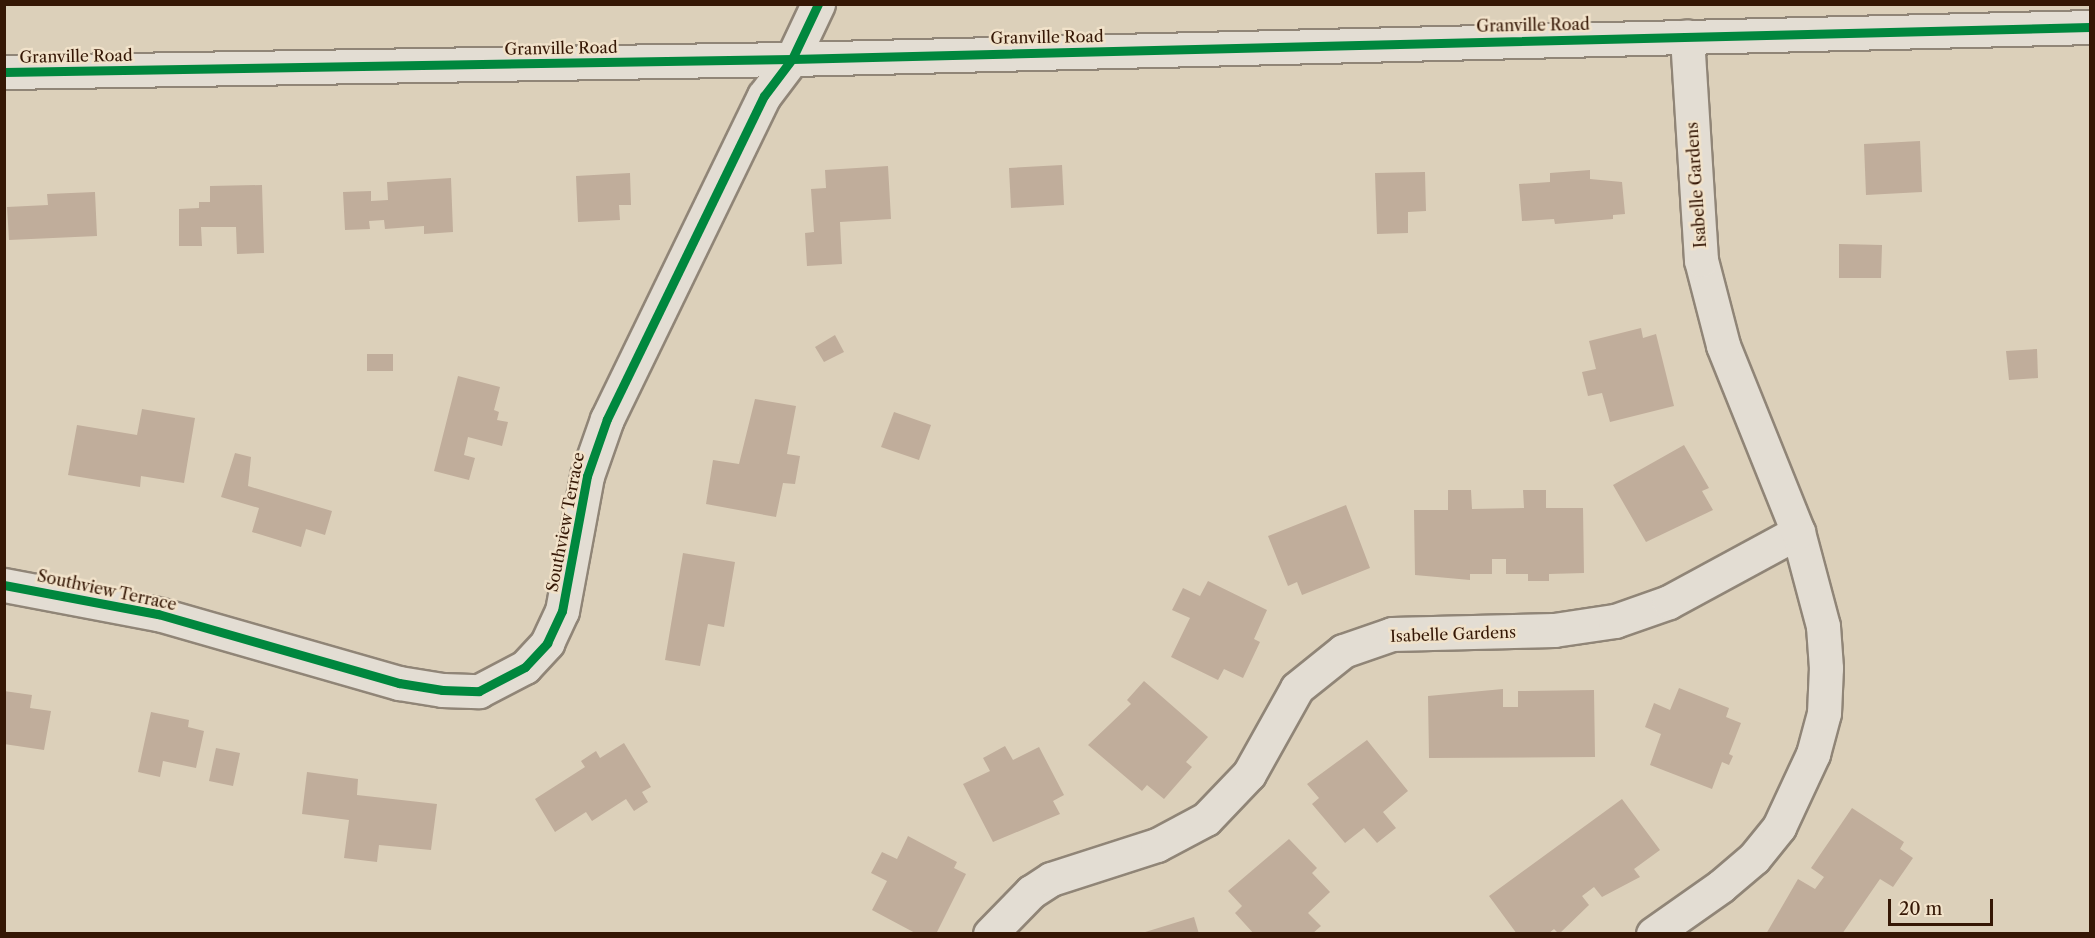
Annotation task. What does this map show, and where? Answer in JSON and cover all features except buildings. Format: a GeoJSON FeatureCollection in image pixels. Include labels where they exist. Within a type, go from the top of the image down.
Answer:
{"type":"FeatureCollection","features":[{"type":"Feature","properties":{"kind":"street","name":"Southview Terrace"},"geometry":{"type":"LineString","coordinates":[[4,585],[158,614],[399,683],[442,690],[478,691],[525,668],[547,643],[562,611],[587,476],[607,419],[764,96],[792,59],[818,4]]}},
{"type":"Feature","properties":{"kind":"street","name":"Granville Road"},"geometry":{"type":"LineString","coordinates":[[4,72],[792,59],[2091,27]]}},
{"type":"Feature","properties":{"kind":"street","name":"Isabelle Gardens"},"geometry":{"type":"LineString","coordinates":[[1653,933],[1754,858],[1779,827],[1813,754],[1824,713],[1826,668],[1822,626],[1798,532],[1723,345],[1701,260],[1687,36]]}},
{"type":"Feature","properties":{"kind":"street","name":"Isabelle Gardens"},"geometry":{"type":"LineString","coordinates":[[990,933],[1025,897],[1051,879],[1157,845],[1206,819],[1249,774],[1297,688],[1342,651],[1392,634],[1554,630],[1616,621],[1669,602],[1798,532]]}},
{"type":"Feature","properties":{"kind":"cycle path"},"geometry":{"type":"LineString","coordinates":[[4,585],[158,614],[399,683],[442,690],[479,691],[525,667],[547,643],[562,611],[587,476],[607,419],[764,96],[792,59],[818,4]]}},
{"type":"Feature","properties":{"kind":"cycle path"},"geometry":{"type":"LineString","coordinates":[[4,72],[792,59],[2090,27]]}}]}
